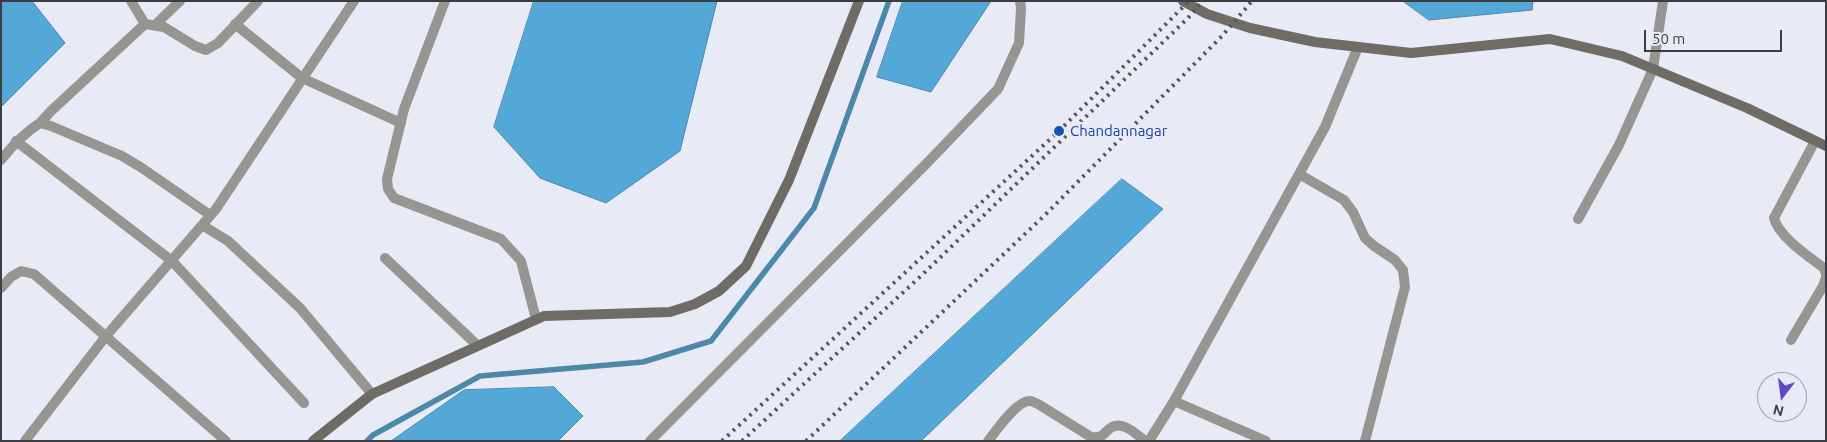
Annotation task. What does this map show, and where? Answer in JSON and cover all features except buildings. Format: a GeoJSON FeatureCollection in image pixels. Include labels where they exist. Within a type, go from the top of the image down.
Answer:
{"type":"FeatureCollection","features":[{"type":"Feature","properties":{"kind":"street"},"geometry":{"type":"LineString","coordinates":[[130,1],[150,24],[164,27],[195,46],[206,50],[218,43],[258,1]]}},
{"type":"Feature","properties":{"kind":"street"},"geometry":{"type":"LineString","coordinates":[[1,160],[16,141],[40,123],[64,98],[150,24],[180,1]]}},
{"type":"Feature","properties":{"kind":"street"},"geometry":{"type":"LineString","coordinates":[[25,441],[106,336],[210,215],[354,1]]}},
{"type":"Feature","properties":{"kind":"street"},"geometry":{"type":"LineString","coordinates":[[445,1],[404,109],[387,178],[388,189],[394,198],[501,239],[521,261],[536,319]]}},
{"type":"Feature","properties":{"kind":"street"},"geometry":{"type":"LineString","coordinates":[[313,441],[372,394],[544,316],[670,312],[695,304],[719,291],[746,266],[789,180],[859,1]]}},
{"type":"Feature","properties":{"kind":"street"},"geometry":{"type":"LineString","coordinates":[[650,441],[929,161],[998,89],[1020,43],[1020,1]]}},
{"type":"Feature","properties":{"kind":"street"},"geometry":{"type":"LineString","coordinates":[[1183,1],[1207,14],[1250,28],[1315,42],[1411,53],[1550,39],[1622,56],[1747,108],[1826,146]]}},
{"type":"Feature","properties":{"kind":"street"},"geometry":{"type":"LineString","coordinates":[[1578,220],[1619,145],[1653,69],[1663,1]]}},
{"type":"Feature","properties":{"kind":"street"},"geometry":{"type":"LineString","coordinates":[[235,24],[302,78],[401,123]]}},
{"type":"Feature","properties":{"kind":"street"},"geometry":{"type":"LineString","coordinates":[[988,441],[1014,409],[1022,403],[1030,401],[1091,437],[1098,438],[1104,436],[1113,427],[1120,426],[1127,428],[1147,441],[1174,401],[1325,126],[1358,47]]}},
{"type":"Feature","properties":{"kind":"street"},"geometry":{"type":"LineString","coordinates":[[40,123],[122,156],[210,215]]}},
{"type":"Feature","properties":{"kind":"street"},"geometry":{"type":"LineString","coordinates":[[16,141],[172,261],[304,403]]}},
{"type":"Feature","properties":{"kind":"street"},"geometry":{"type":"LineString","coordinates":[[1791,340],[1826,276],[1824,268],[1776,227],[1774,218],[1815,141]]}},
{"type":"Feature","properties":{"kind":"street"},"geometry":{"type":"LineString","coordinates":[[1299,174],[1344,200],[1353,212],[1365,238],[1395,260],[1404,270],[1405,287],[1365,441]]}},
{"type":"Feature","properties":{"kind":"street"},"geometry":{"type":"LineString","coordinates":[[202,225],[228,241],[300,308],[372,394]]}},
{"type":"Feature","properties":{"kind":"street"},"geometry":{"type":"LineString","coordinates":[[385,258],[477,345]]}},
{"type":"Feature","properties":{"kind":"street"},"geometry":{"type":"LineString","coordinates":[[1,288],[21,271],[34,274],[226,441]]}},
{"type":"Feature","properties":{"kind":"street"},"geometry":{"type":"LineString","coordinates":[[1174,401],[1266,441]]}},
{"type":"Feature","properties":{"kind":"water"},"geometry":{"type":"Polygon","coordinates":[[[1,1],[32,1],[65,43],[1,107],[1,1]]]}},
{"type":"Feature","properties":{"kind":"water"},"geometry":{"type":"Polygon","coordinates":[[[534,1],[717,1],[680,151],[606,203],[540,178],[494,127],[534,1]]]}},
{"type":"Feature","properties":{"kind":"water"},"geometry":{"type":"Polygon","coordinates":[[[903,1],[991,1],[931,92],[877,77],[903,1]]]}},
{"type":"Feature","properties":{"kind":"water"},"geometry":{"type":"Polygon","coordinates":[[[1403,1],[1533,1],[1532,10],[1429,20],[1403,1]]]}},
{"type":"Feature","properties":{"kind":"water"},"geometry":{"type":"Polygon","coordinates":[[[1122,179],[1163,209],[921,441],[840,441],[1122,179]]]}},
{"type":"Feature","properties":{"kind":"water"},"geometry":{"type":"Polygon","coordinates":[[[554,387],[583,416],[558,441],[391,441],[464,390],[554,387]]]}},
{"type":"Feature","properties":{"kind":"waterway"},"geometry":{"type":"LineString","coordinates":[[367,441],[373,435],[480,376],[643,362],[711,341],[814,208],[889,1]]}},
{"type":"Feature","properties":{"kind":"railway"},"geometry":{"type":"LineString","coordinates":[[722,441],[1059,131],[1189,1]]}},
{"type":"Feature","properties":{"kind":"railway"},"geometry":{"type":"LineString","coordinates":[[742,441],[922,275],[1188,18],[1203,1]]}},
{"type":"Feature","properties":{"kind":"railway"},"geometry":{"type":"LineString","coordinates":[[806,441],[1045,215],[1222,36],[1252,1]]}},
{"type":"Feature","properties":{"kind":"place","name":"Chandannagar"},"geometry":{"type":"Point","coordinates":[1059,131]}}]}
